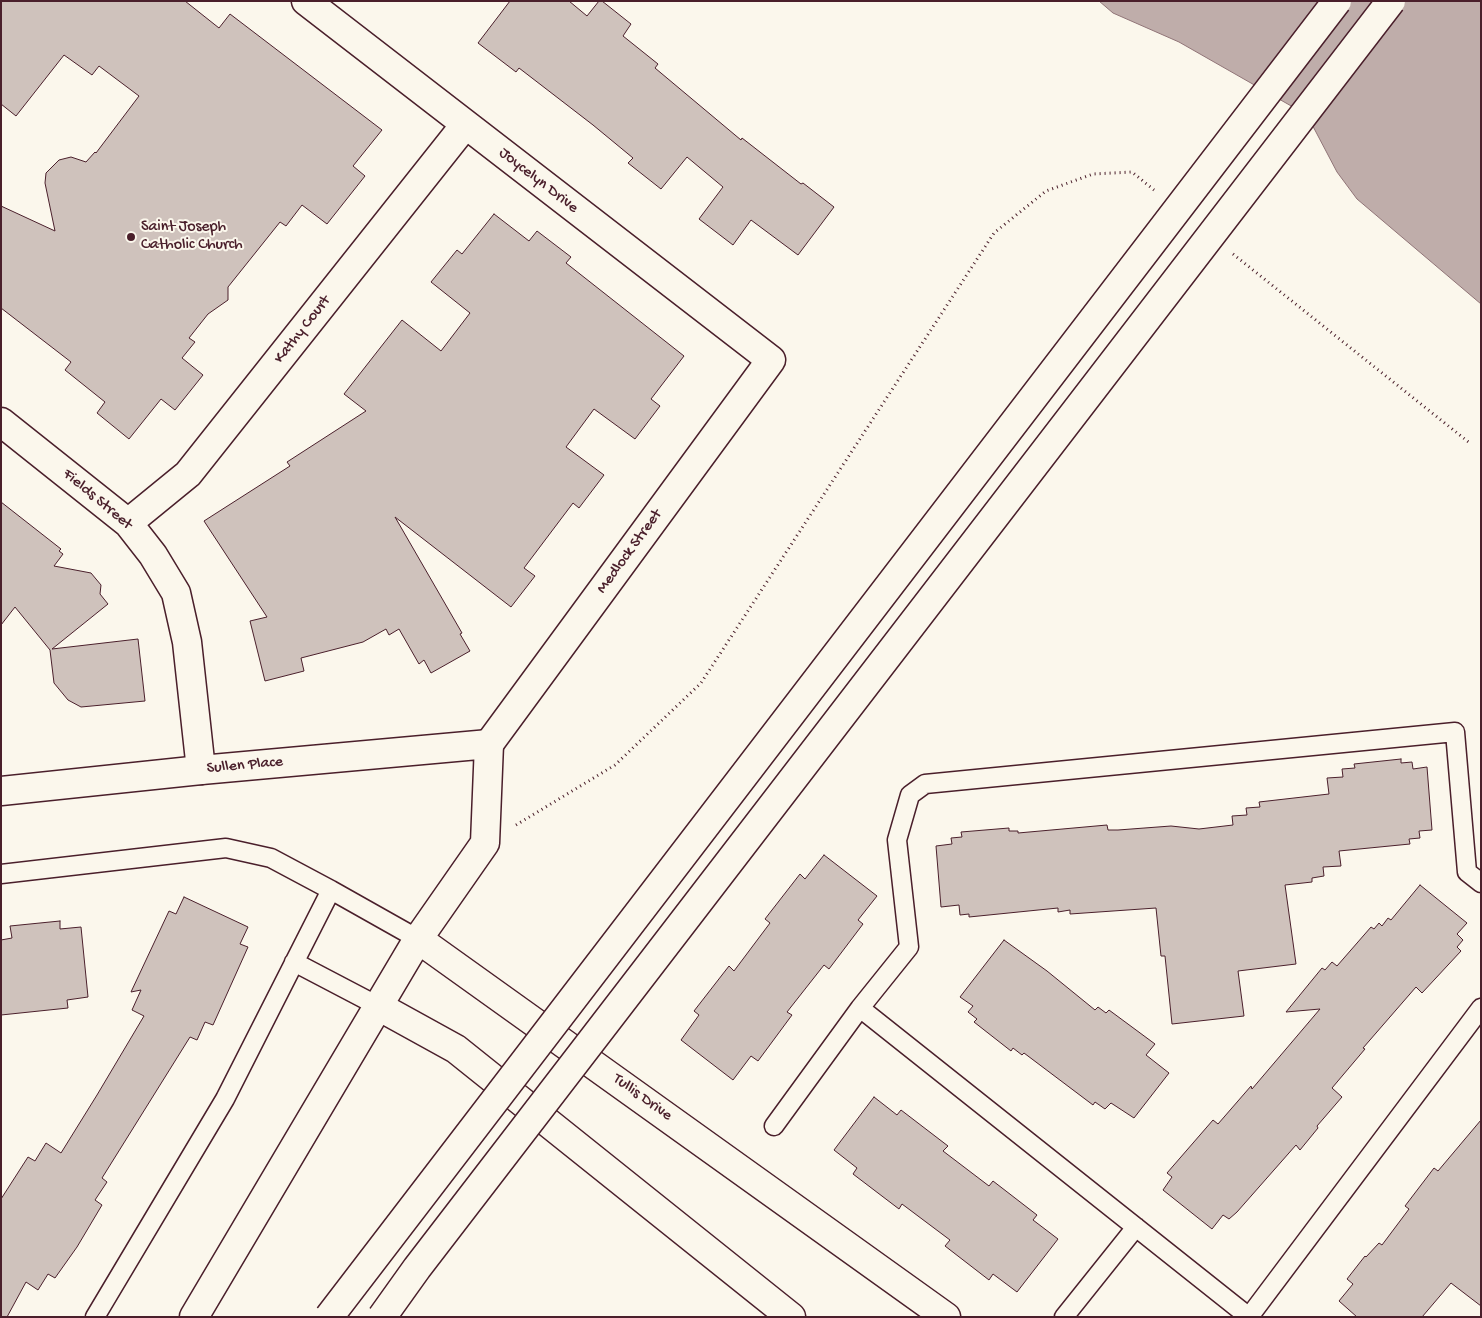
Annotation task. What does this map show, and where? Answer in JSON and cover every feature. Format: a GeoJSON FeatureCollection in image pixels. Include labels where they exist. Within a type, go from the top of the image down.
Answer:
{"type":"FeatureCollection","features":[{"type":"Feature","properties":{"kind":"street","name":"Joycelyn Drive"},"geometry":{"type":"LineString","coordinates":[[306,1],[771,360]]}},
{"type":"Feature","properties":{"kind":"street"},"geometry":{"type":"LineString","coordinates":[[329,1317],[1337,1]]}},
{"type":"Feature","properties":{"kind":"street"},"geometry":{"type":"LineString","coordinates":[[382,1317],[429,1252],[1391,1]]}},
{"type":"Feature","properties":{"kind":"street","name":"Kathy Court"},"geometry":{"type":"LineString","coordinates":[[128,523],[188,474],[465,125]]}},
{"type":"Feature","properties":{"kind":"street","name":"Medlock Street"},"geometry":{"type":"LineString","coordinates":[[489,744],[771,360]]}},
{"type":"Feature","properties":{"kind":"street","name":"Fields Street"},"geometry":{"type":"LineString","coordinates":[[1,422],[128,523],[154,555],[176,593],[187,642],[201,770]]}},
{"type":"Feature","properties":{"kind":"street"},"geometry":{"type":"LineString","coordinates":[[194,1317],[418,939],[485,843],[489,744]]}},
{"type":"Feature","properties":{"kind":"street","name":"Sullen Place"},"geometry":{"type":"LineString","coordinates":[[1,791],[201,770],[489,744]]}},
{"type":"Feature","properties":{"kind":"street","name":"Tullis Drive"},"geometry":{"type":"LineString","coordinates":[[418,939],[946,1317]]}},
{"type":"Feature","properties":{"kind":"street"},"geometry":{"type":"LineString","coordinates":[[378,1006],[456,1049],[791,1317]]}},
{"type":"Feature","properties":{"kind":"lane"},"geometry":{"type":"LineString","coordinates":[[774,1126],[860,1008],[910,947],[897,840],[910,795],[925,784],[1455,732],[1467,872],[1481,883]]}},
{"type":"Feature","properties":{"kind":"lane","name":"Tullis Drive"},"geometry":{"type":"LineString","coordinates":[[1,874],[226,848],[271,858],[418,939]]}},
{"type":"Feature","properties":{"kind":"lane"},"geometry":{"type":"LineString","coordinates":[[95,1317],[225,1099],[331,890]]}},
{"type":"Feature","properties":{"kind":"lane"},"geometry":{"type":"LineString","coordinates":[[294,962],[378,1006]]}},
{"type":"Feature","properties":{"kind":"lane"},"geometry":{"type":"LineString","coordinates":[[860,1008],[1249,1317],[1481,1008]]}},
{"type":"Feature","properties":{"kind":"lane"},"geometry":{"type":"LineString","coordinates":[[1064,1317],[1136,1227]]}},
{"type":"Feature","properties":{"kind":"shaded area"},"geometry":{"type":"Polygon","coordinates":[[[1099,1],[1481,1],[1481,304],[1357,199],[1337,172],[1307,115],[1179,42],[1113,13],[1099,1]]]}},
{"type":"Feature","properties":{"kind":"building"},"geometry":{"type":"Polygon","coordinates":[[[1,1],[185,1],[219,28],[230,14],[382,130],[353,166],[365,176],[327,224],[302,205],[286,226],[280,222],[228,287],[228,300],[208,314],[189,338],[195,342],[182,358],[203,375],[175,410],[161,399],[129,439],[97,413],[105,402],[65,370],[71,362],[1,308],[1,206],[55,231],[45,183],[46,173],[59,160],[71,157],[86,162],[96,153],[139,96],[99,66],[92,75],[64,55],[16,116],[1,104],[1,1]]]}},
{"type":"Feature","properties":{"kind":"building"},"geometry":{"type":"Polygon","coordinates":[[[510,1],[569,1],[587,16],[599,1],[602,1],[631,24],[623,36],[658,64],[655,68],[741,140],[742,138],[834,207],[798,255],[751,220],[733,245],[699,219],[723,187],[687,157],[661,189],[628,163],[633,158],[593,125],[519,68],[516,72],[478,43],[510,1]]]}},
{"type":"Feature","properties":{"kind":"building"},"geometry":{"type":"Polygon","coordinates":[[[494,214],[529,241],[537,231],[571,257],[566,263],[684,356],[651,399],[660,406],[635,439],[594,409],[566,447],[604,475],[579,508],[573,503],[524,568],[535,576],[511,607],[395,517],[462,633],[460,634],[470,651],[431,673],[424,660],[419,664],[399,629],[389,635],[386,629],[363,642],[301,658],[304,671],[265,681],[250,621],[267,617],[204,521],[290,466],[287,462],[366,411],[344,394],[402,320],[441,351],[470,313],[431,282],[457,250],[462,254],[494,214]]]}},
{"type":"Feature","properties":{"kind":"building"},"geometry":{"type":"Polygon","coordinates":[[[1,502],[61,549],[59,551],[63,554],[54,566],[91,573],[101,585],[100,594],[108,604],[52,649],[138,639],[145,701],[81,707],[68,700],[54,683],[50,650],[15,607],[1,625],[1,502]]]}},
{"type":"Feature","properties":{"kind":"building"},"geometry":{"type":"Polygon","coordinates":[[[1401,759],[1401,763],[1412,762],[1413,769],[1427,767],[1432,830],[1419,831],[1420,838],[1409,839],[1410,844],[1339,851],[1341,866],[1323,867],[1324,876],[1312,878],[1312,882],[1285,885],[1296,964],[1238,971],[1244,1016],[1172,1024],[1165,956],[1161,956],[1156,908],[1070,914],[1070,910],[1058,912],[1058,908],[969,917],[969,914],[960,915],[959,905],[941,907],[936,846],[952,844],[951,838],[962,837],[961,832],[1009,828],[1009,831],[1018,831],[1018,833],[1107,825],[1108,830],[1118,830],[1171,826],[1199,829],[1233,825],[1232,816],[1247,815],[1246,808],[1260,807],[1259,802],[1329,794],[1327,778],[1343,777],[1342,769],[1355,768],[1354,764],[1401,759]]]}},
{"type":"Feature","properties":{"kind":"building"},"geometry":{"type":"Polygon","coordinates":[[[824,855],[877,896],[858,920],[863,924],[829,969],[824,965],[787,1012],[792,1015],[758,1061],[751,1056],[733,1080],[681,1040],[699,1015],[694,1011],[729,966],[734,971],[770,923],[765,919],[800,874],[805,879],[824,855]]]}},
{"type":"Feature","properties":{"kind":"building"},"geometry":{"type":"Polygon","coordinates":[[[1420,885],[1467,923],[1457,934],[1463,940],[1457,947],[1461,951],[1422,993],[1416,987],[1363,1048],[1365,1049],[1332,1088],[1342,1097],[1317,1126],[1318,1128],[1300,1150],[1296,1145],[1237,1212],[1229,1219],[1223,1215],[1212,1229],[1163,1190],[1172,1177],[1167,1173],[1213,1120],[1218,1124],[1251,1086],[1252,1089],[1320,1009],[1286,1012],[1322,968],[1325,970],[1332,962],[1337,966],[1371,927],[1374,929],[1379,923],[1382,926],[1388,918],[1391,920],[1420,885]]]}},
{"type":"Feature","properties":{"kind":"building"},"geometry":{"type":"Polygon","coordinates":[[[184,897],[248,927],[240,944],[248,947],[213,1025],[205,1022],[197,1040],[190,1037],[102,1178],[107,1182],[95,1200],[102,1205],[77,1247],[55,1278],[48,1274],[38,1290],[26,1282],[7,1317],[1,1317],[1,1199],[28,1157],[35,1161],[46,1143],[61,1153],[97,1095],[144,1016],[132,1010],[141,990],[131,992],[169,911],[176,914],[184,897]]]}},
{"type":"Feature","properties":{"kind":"building"},"geometry":{"type":"Polygon","coordinates":[[[60,921],[60,929],[81,927],[88,997],[67,1000],[68,1008],[1,1015],[1,940],[12,938],[10,926],[60,921]]]}},
{"type":"Feature","properties":{"kind":"building"},"geometry":{"type":"Polygon","coordinates":[[[1004,940],[1047,971],[1095,1010],[1098,1007],[1106,1013],[1109,1010],[1155,1044],[1146,1055],[1169,1073],[1134,1118],[1111,1103],[1105,1109],[1095,1102],[1093,1105],[1024,1053],[1022,1055],[1013,1048],[1011,1051],[974,1022],[977,1019],[968,1012],[973,1006],[960,997],[1004,940]]]}},
{"type":"Feature","properties":{"kind":"building"},"geometry":{"type":"Polygon","coordinates":[[[874,1097],[897,1115],[901,1110],[948,1146],[943,1151],[989,1186],[993,1181],[1037,1215],[1033,1220],[1058,1239],[1017,1292],[993,1274],[989,1280],[945,1246],[950,1240],[902,1204],[899,1209],[853,1174],[857,1168],[834,1150],[874,1097]]]}},
{"type":"Feature","properties":{"kind":"building"},"geometry":{"type":"Polygon","coordinates":[[[1481,1120],[1481,1306],[1451,1283],[1422,1317],[1357,1317],[1339,1301],[1353,1284],[1347,1279],[1365,1256],[1379,1243],[1382,1245],[1409,1209],[1405,1206],[1434,1168],[1438,1171],[1481,1120]]]}},
{"type":"Feature","properties":{"kind":"place","name":"Saint Joseph Catholic Church"},"geometry":{"type":"Point","coordinates":[131,237]}}]}
